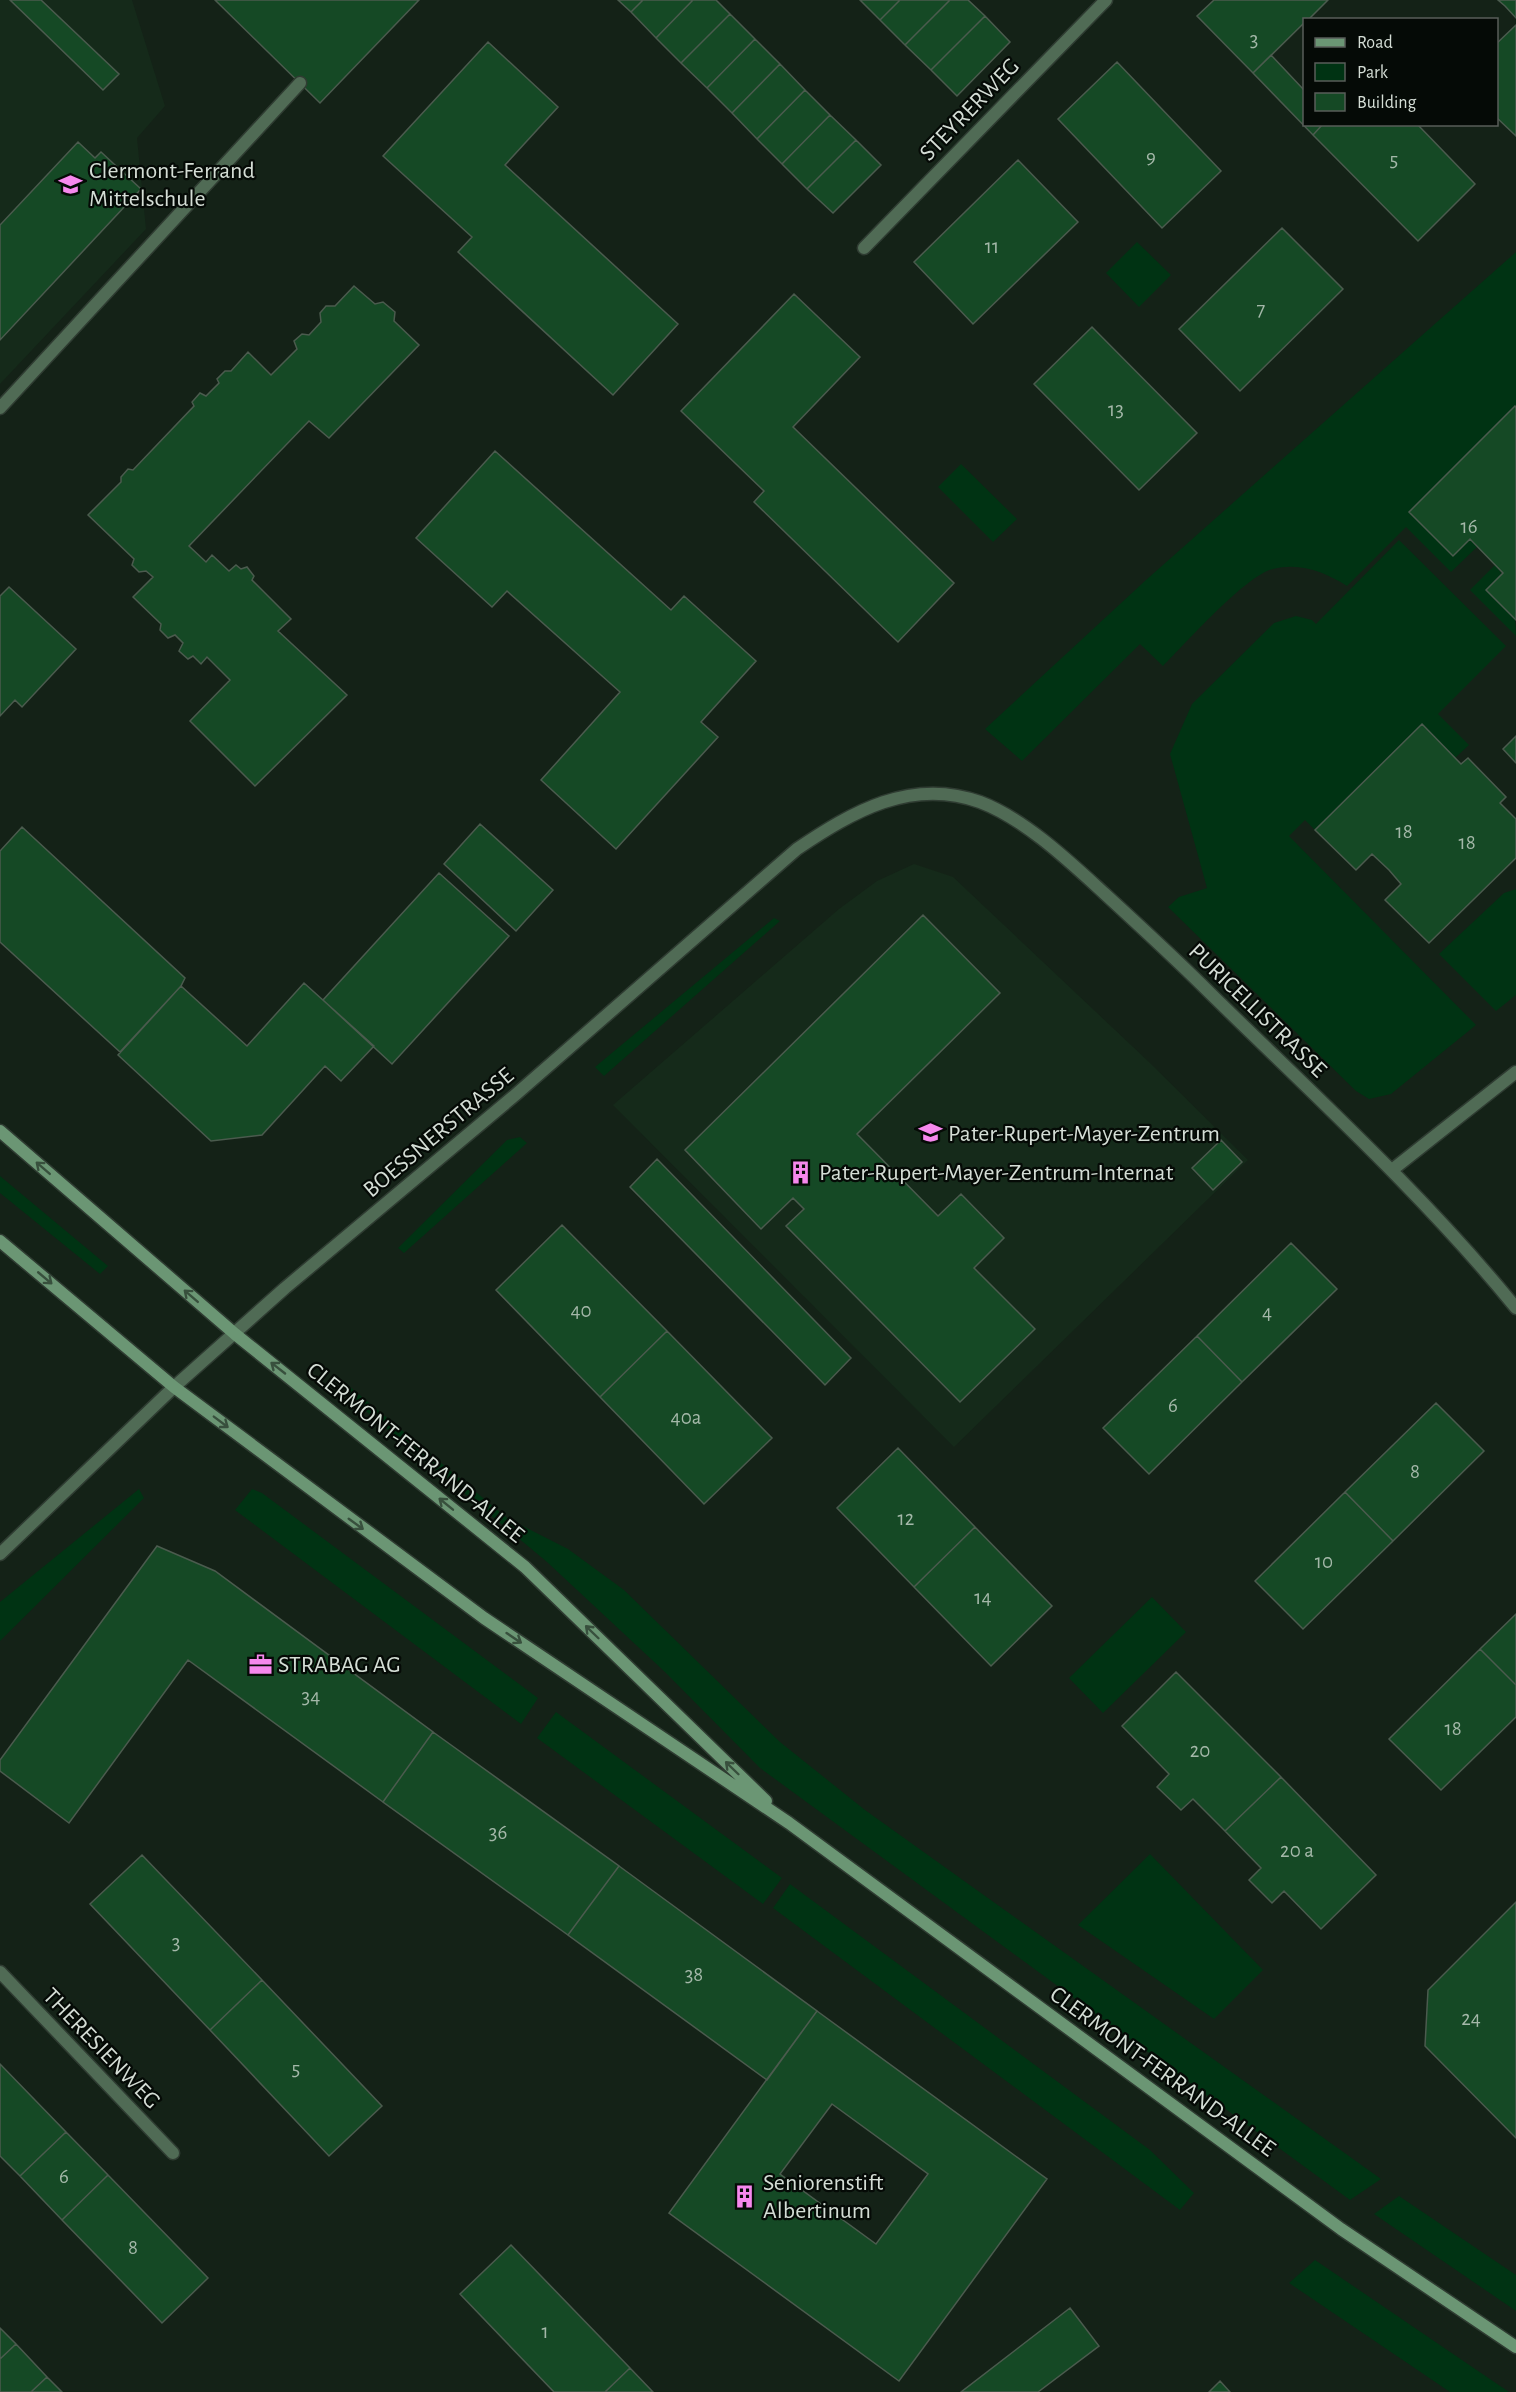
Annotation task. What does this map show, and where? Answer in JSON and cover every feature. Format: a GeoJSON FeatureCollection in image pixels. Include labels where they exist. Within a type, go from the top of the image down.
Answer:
{"type":"FeatureCollection","features":[{"type":"Feature","properties":{"kind":"street","name":"STEYRERWEG"},"geometry":{"type":"LineString","coordinates":[[864,248],[1106,0]]}},
{"type":"Feature","properties":{"kind":"street"},"geometry":{"type":"LineString","coordinates":[[0,408],[300,83]]}},
{"type":"Feature","properties":{"kind":"street","name":"PURICELLISTRASSE"},"geometry":{"type":"LineString","coordinates":[[934,794],[980,802],[1026,828],[1072,864],[1165,949],[1392,1170],[1516,1308]]}},
{"type":"Feature","properties":{"kind":"street","name":"BOESSNERSTRASSE"},"geometry":{"type":"LineString","coordinates":[[0,1554],[174,1387],[797,849],[842,819],[885,800],[934,794]]}},
{"type":"Feature","properties":{"kind":"street"},"geometry":{"type":"LineString","coordinates":[[1392,1170],[1516,1072]]}},
{"type":"Feature","properties":{"kind":"street","name":"CLERMONT-FERRAND-ALLEE"},"geometry":{"type":"LineString","coordinates":[[0,1131],[235,1334],[525,1567],[789,1823]]}},
{"type":"Feature","properties":{"kind":"street","name":"CLERMONT-FERRAND-ALLEE"},"geometry":{"type":"LineString","coordinates":[[0,1241],[174,1387],[484,1618],[789,1823],[1341,2229],[1516,2346]]}},
{"type":"Feature","properties":{"kind":"street","name":"THERESIENWEG"},"geometry":{"type":"LineString","coordinates":[[0,1972],[173,2153]]}},
{"type":"Feature","properties":{"kind":"shaded area","name":"Clermont-Ferrand Mittelschule"},"geometry":{"type":"Polygon","coordinates":[[[0,0],[132,0],[165,106],[137,138],[146,229],[0,384],[0,0]]]}},
{"type":"Feature","properties":{"kind":"shaded area","name":"Pater-Rupert-Mayer-Zentrum"},"geometry":{"type":"Polygon","coordinates":[[[914,864],[953,877],[1150,1063],[1248,1160],[954,1447],[613,1105],[839,909],[877,881],[914,864]]]}},
{"type":"Feature","properties":{"kind":"green space"},"geometry":{"type":"Polygon","coordinates":[[[1137,242],[1171,275],[1139,307],[1106,273],[1137,242]]]}},
{"type":"Feature","properties":{"kind":"green space"},"geometry":{"type":"Polygon","coordinates":[[[1516,252],[1516,408],[1409,512],[1453,556],[1470,539],[1477,547],[1451,572],[1406,527],[1347,586],[1330,576],[1312,570],[1293,567],[1273,569],[1261,574],[1232,597],[1163,666],[1140,644],[1022,761],[985,729],[1146,580],[1516,252]]]}},
{"type":"Feature","properties":{"kind":"green space"},"geometry":{"type":"Polygon","coordinates":[[[961,464],[1017,519],[993,542],[938,487],[961,464]]]}},
{"type":"Feature","properties":{"kind":"green space"},"geometry":{"type":"Polygon","coordinates":[[[1399,540],[1506,646],[1438,714],[1469,745],[1455,758],[1422,724],[1315,830],[1305,820],[1289,836],[1476,1025],[1391,1094],[1369,1099],[1356,1091],[1168,907],[1179,897],[1207,888],[1170,754],[1192,704],[1274,623],[1296,616],[1312,620],[1316,624],[1399,540]]]}},
{"type":"Feature","properties":{"kind":"green space"},"geometry":{"type":"Polygon","coordinates":[[[1495,565],[1509,589],[1514,608],[1516,636],[1470,590],[1495,565]]]}},
{"type":"Feature","properties":{"kind":"green space"},"geometry":{"type":"Polygon","coordinates":[[[1516,889],[1516,995],[1496,1011],[1439,954],[1504,893],[1516,889]]]}},
{"type":"Feature","properties":{"kind":"green space"},"geometry":{"type":"Polygon","coordinates":[[[774,918],[780,921],[604,1076],[595,1067],[774,918]]]}},
{"type":"Feature","properties":{"kind":"green space"},"geometry":{"type":"Polygon","coordinates":[[[520,1137],[527,1143],[404,1253],[398,1248],[507,1140],[520,1137]]]}},
{"type":"Feature","properties":{"kind":"green space"},"geometry":{"type":"Polygon","coordinates":[[[0,1176],[108,1266],[100,1274],[0,1193],[0,1176]]]}},
{"type":"Feature","properties":{"kind":"green space"},"geometry":{"type":"Polygon","coordinates":[[[350,1387],[507,1518],[568,1549],[624,1590],[780,1742],[865,1810],[1381,2179],[1350,2200],[760,1768],[665,1672],[547,1562],[343,1392],[350,1387]]]}},
{"type":"Feature","properties":{"kind":"green space"},"geometry":{"type":"Polygon","coordinates":[[[139,1489],[144,1498],[0,1641],[0,1602],[139,1489]]]}},
{"type":"Feature","properties":{"kind":"green space"},"geometry":{"type":"Polygon","coordinates":[[[252,1489],[262,1493],[538,1698],[521,1724],[235,1510],[252,1489]]]}},
{"type":"Feature","properties":{"kind":"green space"},"geometry":{"type":"Polygon","coordinates":[[[1152,1597],[1186,1632],[1103,1713],[1069,1678],[1152,1597]]]}},
{"type":"Feature","properties":{"kind":"green space"},"geometry":{"type":"Polygon","coordinates":[[[556,1712],[782,1878],[763,1904],[537,1738],[556,1712]]]}},
{"type":"Feature","properties":{"kind":"green space"},"geometry":{"type":"Polygon","coordinates":[[[1150,1854],[1263,1970],[1214,2019],[1078,1925],[1150,1854]]]}},
{"type":"Feature","properties":{"kind":"green space"},"geometry":{"type":"Polygon","coordinates":[[[790,1884],[1150,2150],[1194,2193],[1180,2210],[773,1908],[790,1884]]]}},
{"type":"Feature","properties":{"kind":"green space"},"geometry":{"type":"Polygon","coordinates":[[[1399,2196],[1516,2275],[1516,2311],[1374,2214],[1399,2196]]]}},
{"type":"Feature","properties":{"kind":"green space"},"geometry":{"type":"Polygon","coordinates":[[[1315,2260],[1509,2392],[1450,2392],[1289,2283],[1315,2260]]]}},
{"type":"Feature","properties":{"kind":"building"},"geometry":{"type":"Polygon","coordinates":[[[10,0],[41,0],[119,74],[103,90],[10,0]]]}},
{"type":"Feature","properties":{"kind":"building"},"geometry":{"type":"Polygon","coordinates":[[[215,0],[419,0],[320,103],[215,0]]]}},
{"type":"Feature","properties":{"kind":"building"},"geometry":{"type":"Polygon","coordinates":[[[618,0],[643,0],[631,12],[618,0]]]}},
{"type":"Feature","properties":{"kind":"building"},"geometry":{"type":"Polygon","coordinates":[[[643,0],[693,0],[656,38],[631,12],[643,0]]]}},
{"type":"Feature","properties":{"kind":"building"},"geometry":{"type":"Polygon","coordinates":[[[693,0],[716,0],[730,14],[681,63],[656,38],[693,0]]]}},
{"type":"Feature","properties":{"kind":"building"},"geometry":{"type":"Polygon","coordinates":[[[860,0],[900,0],[880,20],[860,0]]]}},
{"type":"Feature","properties":{"kind":"building"},"geometry":{"type":"Polygon","coordinates":[[[900,0],[950,0],[905,45],[880,20],[900,0]]]}},
{"type":"Feature","properties":{"kind":"building"},"geometry":{"type":"Polygon","coordinates":[[[950,0],[968,0],[985,16],[931,70],[905,45],[950,0]]]}},
{"type":"Feature","properties":{"kind":"building"},"geometry":{"type":"Polygon","coordinates":[[[1214,0],[1328,0],[1310,18],[1303,18],[1303,24],[1253,73],[1197,16],[1214,0]]]}},
{"type":"Feature","properties":{"kind":"building"},"geometry":{"type":"Polygon","coordinates":[[[1498,0],[1516,0],[1516,18],[1505,6],[1498,0]]]}},
{"type":"Feature","properties":{"kind":"building"},"geometry":{"type":"Polygon","coordinates":[[[730,14],[755,39],[707,88],[681,63],[730,14]]]}},
{"type":"Feature","properties":{"kind":"building"},"geometry":{"type":"Polygon","coordinates":[[[985,16],[1010,42],[957,96],[931,70],[985,16]]]}},
{"type":"Feature","properties":{"kind":"building"},"geometry":{"type":"Polygon","coordinates":[[[1516,25],[1516,136],[1498,119],[1498,42],[1516,25]]]}},
{"type":"Feature","properties":{"kind":"building"},"geometry":{"type":"Polygon","coordinates":[[[755,39],[780,64],[732,113],[707,88],[755,39]]]}},
{"type":"Feature","properties":{"kind":"building"},"geometry":{"type":"Polygon","coordinates":[[[488,42],[558,107],[505,165],[678,324],[613,395],[458,252],[472,237],[383,156],[488,42]]]}},
{"type":"Feature","properties":{"kind":"building"},"geometry":{"type":"Polygon","coordinates":[[[1271,55],[1303,89],[1303,125],[1253,73],[1271,55]]]}},
{"type":"Feature","properties":{"kind":"building"},"geometry":{"type":"Polygon","coordinates":[[[1117,62],[1221,171],[1162,228],[1058,119],[1117,62]]]}},
{"type":"Feature","properties":{"kind":"building"},"geometry":{"type":"Polygon","coordinates":[[[780,64],[805,90],[757,139],[732,113],[780,64]]]}},
{"type":"Feature","properties":{"kind":"building"},"geometry":{"type":"Polygon","coordinates":[[[805,90],[830,115],[782,164],[757,139],[805,90]]]}},
{"type":"Feature","properties":{"kind":"building"},"geometry":{"type":"Polygon","coordinates":[[[830,115],[856,140],[807,189],[782,164],[830,115]]]}},
{"type":"Feature","properties":{"kind":"building"},"geometry":{"type":"Polygon","coordinates":[[[1304,126],[1321,126],[1313,135],[1304,126]]]}},
{"type":"Feature","properties":{"kind":"building"},"geometry":{"type":"Polygon","coordinates":[[[1321,126],[1419,126],[1475,184],[1418,241],[1313,135],[1321,126]]]}},
{"type":"Feature","properties":{"kind":"building"},"geometry":{"type":"Polygon","coordinates":[[[856,140],[881,165],[833,213],[807,189],[856,140]]]}},
{"type":"Feature","properties":{"kind":"building"},"geometry":{"type":"Polygon","coordinates":[[[78,142],[95,158],[101,152],[141,189],[0,340],[0,225],[78,142]]]}},
{"type":"Feature","properties":{"kind":"building"},"geometry":{"type":"Polygon","coordinates":[[[1018,160],[1078,222],[973,324],[914,262],[1018,160]]]}},
{"type":"Feature","properties":{"kind":"building"},"geometry":{"type":"Polygon","coordinates":[[[1282,228],[1343,289],[1240,391],[1179,329],[1282,228]]]}},
{"type":"Feature","properties":{"kind":"building"},"geometry":{"type":"Polygon","coordinates":[[[354,286],[375,304],[383,302],[395,312],[394,321],[419,345],[329,438],[309,421],[189,546],[206,562],[212,555],[229,571],[236,565],[241,569],[247,567],[254,576],[252,580],[291,619],[278,631],[347,695],[255,786],[190,721],[230,680],[207,657],[201,664],[193,656],[188,659],[179,651],[183,643],[175,635],[168,638],[160,630],[161,624],[133,597],[153,577],[146,571],[139,572],[132,565],[134,559],[88,515],[121,482],[121,477],[128,469],[133,470],[194,406],[192,402],[200,393],[206,396],[219,383],[217,379],[225,371],[231,371],[248,352],[271,375],[297,349],[294,341],[302,334],[309,335],[321,322],[320,313],[326,306],[335,306],[354,286]]]}},
{"type":"Feature","properties":{"kind":"building"},"geometry":{"type":"Polygon","coordinates":[[[794,294],[860,357],[793,427],[954,583],[898,642],[754,502],[764,491],[681,411],[794,294]]]}},
{"type":"Feature","properties":{"kind":"building"},"geometry":{"type":"Polygon","coordinates":[[[1092,327],[1197,433],[1139,490],[1034,384],[1092,327]]]}},
{"type":"Feature","properties":{"kind":"building"},"geometry":{"type":"Polygon","coordinates":[[[1515,406],[1516,620],[1486,590],[1503,573],[1470,539],[1453,556],[1409,512],[1515,406]]]}},
{"type":"Feature","properties":{"kind":"building"},"geometry":{"type":"Polygon","coordinates":[[[495,451],[671,610],[684,596],[756,661],[701,722],[718,737],[616,849],[541,780],[620,692],[507,591],[492,607],[416,538],[495,451]]]}},
{"type":"Feature","properties":{"kind":"building"},"geometry":{"type":"Polygon","coordinates":[[[9,587],[76,649],[22,707],[15,700],[0,716],[0,596],[9,587]]]}},
{"type":"Feature","properties":{"kind":"building"},"geometry":{"type":"Polygon","coordinates":[[[1422,724],[1461,764],[1468,758],[1506,797],[1500,803],[1516,819],[1516,858],[1429,943],[1385,900],[1401,884],[1389,870],[1372,854],[1356,870],[1315,830],[1422,724]]]}},
{"type":"Feature","properties":{"kind":"building"},"geometry":{"type":"Polygon","coordinates":[[[1516,736],[1516,763],[1503,749],[1516,736]]]}},
{"type":"Feature","properties":{"kind":"building"},"geometry":{"type":"Polygon","coordinates":[[[480,824],[553,890],[516,931],[444,864],[480,824]]]}},
{"type":"Feature","properties":{"kind":"building"},"geometry":{"type":"Polygon","coordinates":[[[22,827],[185,978],[181,986],[120,1052],[0,942],[0,851],[22,827]]]}},
{"type":"Feature","properties":{"kind":"building"},"geometry":{"type":"Polygon","coordinates":[[[439,873],[509,936],[392,1064],[323,1000],[439,873]]]}},
{"type":"Feature","properties":{"kind":"building","name":"Pater-Rupert-Mayer-Zentrum-Internat"},"geometry":{"type":"Polygon","coordinates":[[[923,915],[1000,993],[857,1134],[938,1216],[961,1194],[1004,1238],[974,1268],[1035,1329],[960,1402],[786,1226],[804,1209],[793,1198],[761,1229],[685,1150],[923,915]]]}},
{"type":"Feature","properties":{"kind":"building"},"geometry":{"type":"Polygon","coordinates":[[[304,983],[374,1046],[341,1081],[325,1066],[262,1135],[211,1141],[118,1055],[181,986],[247,1046],[304,983]]]}},
{"type":"Feature","properties":{"kind":"building"},"geometry":{"type":"Polygon","coordinates":[[[1221,1140],[1242,1162],[1213,1190],[1192,1168],[1221,1140]]]}},
{"type":"Feature","properties":{"kind":"building"},"geometry":{"type":"Polygon","coordinates":[[[657,1159],[851,1358],[825,1385],[630,1187],[657,1159]]]}},
{"type":"Feature","properties":{"kind":"building"},"geometry":{"type":"Polygon","coordinates":[[[562,1225],[667,1331],[600,1397],[496,1290],[562,1225]]]}},
{"type":"Feature","properties":{"kind":"building"},"geometry":{"type":"Polygon","coordinates":[[[1291,1243],[1337,1289],[1242,1382],[1197,1336],[1291,1243]]]}},
{"type":"Feature","properties":{"kind":"building"},"geometry":{"type":"Polygon","coordinates":[[[667,1331],[772,1438],[704,1504],[600,1397],[667,1331]]]}},
{"type":"Feature","properties":{"kind":"building"},"geometry":{"type":"Polygon","coordinates":[[[1197,1336],[1242,1382],[1149,1474],[1103,1428],[1197,1336]]]}},
{"type":"Feature","properties":{"kind":"building"},"geometry":{"type":"Polygon","coordinates":[[[1436,1403],[1484,1451],[1393,1541],[1345,1492],[1436,1403]]]}},
{"type":"Feature","properties":{"kind":"building"},"geometry":{"type":"Polygon","coordinates":[[[898,1448],[975,1527],[914,1587],[837,1508],[898,1448]]]}},
{"type":"Feature","properties":{"kind":"building"},"geometry":{"type":"Polygon","coordinates":[[[1345,1492],[1393,1541],[1303,1629],[1255,1581],[1345,1492]]]}},
{"type":"Feature","properties":{"kind":"building"},"geometry":{"type":"Polygon","coordinates":[[[975,1527],[1052,1606],[991,1666],[914,1587],[975,1527]]]}},
{"type":"Feature","properties":{"kind":"building"},"geometry":{"type":"Polygon","coordinates":[[[157,1546],[215,1571],[433,1732],[383,1802],[188,1660],[69,1823],[0,1771],[0,1760],[157,1546]]]}},
{"type":"Feature","properties":{"kind":"building"},"geometry":{"type":"Polygon","coordinates":[[[1516,1614],[1516,1685],[1480,1649],[1516,1614]]]}},
{"type":"Feature","properties":{"kind":"building"},"geometry":{"type":"Polygon","coordinates":[[[1480,1649],[1516,1685],[1516,1717],[1441,1790],[1389,1739],[1480,1649]]]}},
{"type":"Feature","properties":{"kind":"building"},"geometry":{"type":"Polygon","coordinates":[[[1176,1672],[1281,1777],[1225,1831],[1193,1799],[1181,1810],[1157,1787],[1169,1774],[1122,1726],[1176,1672]]]}},
{"type":"Feature","properties":{"kind":"building"},"geometry":{"type":"Polygon","coordinates":[[[433,1732],[619,1866],[568,1935],[383,1802],[433,1732]]]}},
{"type":"Feature","properties":{"kind":"building"},"geometry":{"type":"Polygon","coordinates":[[[1281,1777],[1376,1875],[1321,1929],[1284,1891],[1272,1903],[1249,1880],[1261,1868],[1225,1831],[1281,1777]]]}},
{"type":"Feature","properties":{"kind":"building"},"geometry":{"type":"Polygon","coordinates":[[[142,1855],[262,1980],[210,2030],[90,1904],[142,1855]]]}},
{"type":"Feature","properties":{"kind":"building"},"geometry":{"type":"Polygon","coordinates":[[[619,1866],[817,2011],[767,2080],[568,1935],[619,1866]]]}},
{"type":"Feature","properties":{"kind":"building"},"geometry":{"type":"Polygon","coordinates":[[[1516,1902],[1516,2138],[1425,2046],[1428,1990],[1516,1902]]]}},
{"type":"Feature","properties":{"kind":"building"},"geometry":{"type":"Polygon","coordinates":[[[262,1980],[382,2106],[329,2156],[210,2030],[262,1980]]]}},
{"type":"Feature","properties":{"kind":"building","name":"Seniorenstift Albertinum"},"geometry":{"type":"Polygon","coordinates":[[[817,2011],[1047,2179],[899,2381],[669,2213],[817,2011]],[[832,2104],[780,2174],[876,2244],[928,2174],[832,2104]]]}},
{"type":"Feature","properties":{"kind":"building"},"geometry":{"type":"Polygon","coordinates":[[[0,2064],[66,2132],[20,2176],[0,2156],[0,2064]]]}},
{"type":"Feature","properties":{"kind":"building"},"geometry":{"type":"Polygon","coordinates":[[[66,2132],[108,2175],[62,2220],[20,2176],[66,2132]]]}},
{"type":"Feature","properties":{"kind":"building"},"geometry":{"type":"Polygon","coordinates":[[[108,2175],[208,2278],[162,2323],[62,2220],[108,2175]]]}},
{"type":"Feature","properties":{"kind":"building"},"geometry":{"type":"Polygon","coordinates":[[[511,2245],[630,2368],[605,2392],[554,2392],[460,2294],[511,2245]]]}},
{"type":"Feature","properties":{"kind":"building"},"geometry":{"type":"Polygon","coordinates":[[[1070,2308],[1099,2346],[1038,2392],[961,2392],[1070,2308]]]}},
{"type":"Feature","properties":{"kind":"building"},"geometry":{"type":"Polygon","coordinates":[[[0,2328],[16,2344],[0,2359],[0,2328]]]}},
{"type":"Feature","properties":{"kind":"building"},"geometry":{"type":"Polygon","coordinates":[[[16,2344],[47,2377],[31,2392],[0,2392],[0,2359],[16,2344]]]}},
{"type":"Feature","properties":{"kind":"building"},"geometry":{"type":"Polygon","coordinates":[[[630,2368],[653,2392],[605,2392],[630,2368]]]}},
{"type":"Feature","properties":{"kind":"building"},"geometry":{"type":"Polygon","coordinates":[[[47,2377],[62,2392],[31,2392],[47,2377]]]}},
{"type":"Feature","properties":{"kind":"building"},"geometry":{"type":"Polygon","coordinates":[[[1220,2381],[1230,2392],[1209,2392],[1220,2381]]]}},
{"type":"Feature","properties":{"kind":"place","name":"Clermont-Ferrand Mittelschule"},"geometry":{"type":"Point","coordinates":[71,184]}},
{"type":"Feature","properties":{"kind":"place","name":"Pater-Rupert-Mayer-Zentrum"},"geometry":{"type":"Point","coordinates":[930,1133]}},
{"type":"Feature","properties":{"kind":"place","name":"Pater-Rupert-Mayer-Zentrum-Internat"},"geometry":{"type":"Point","coordinates":[801,1172]}},
{"type":"Feature","properties":{"kind":"place","name":"STRABAG AG"},"geometry":{"type":"Point","coordinates":[260,1664]}},
{"type":"Feature","properties":{"kind":"place","name":"Seniorenstift Albertinum"},"geometry":{"type":"Point","coordinates":[745,2196]}}]}
